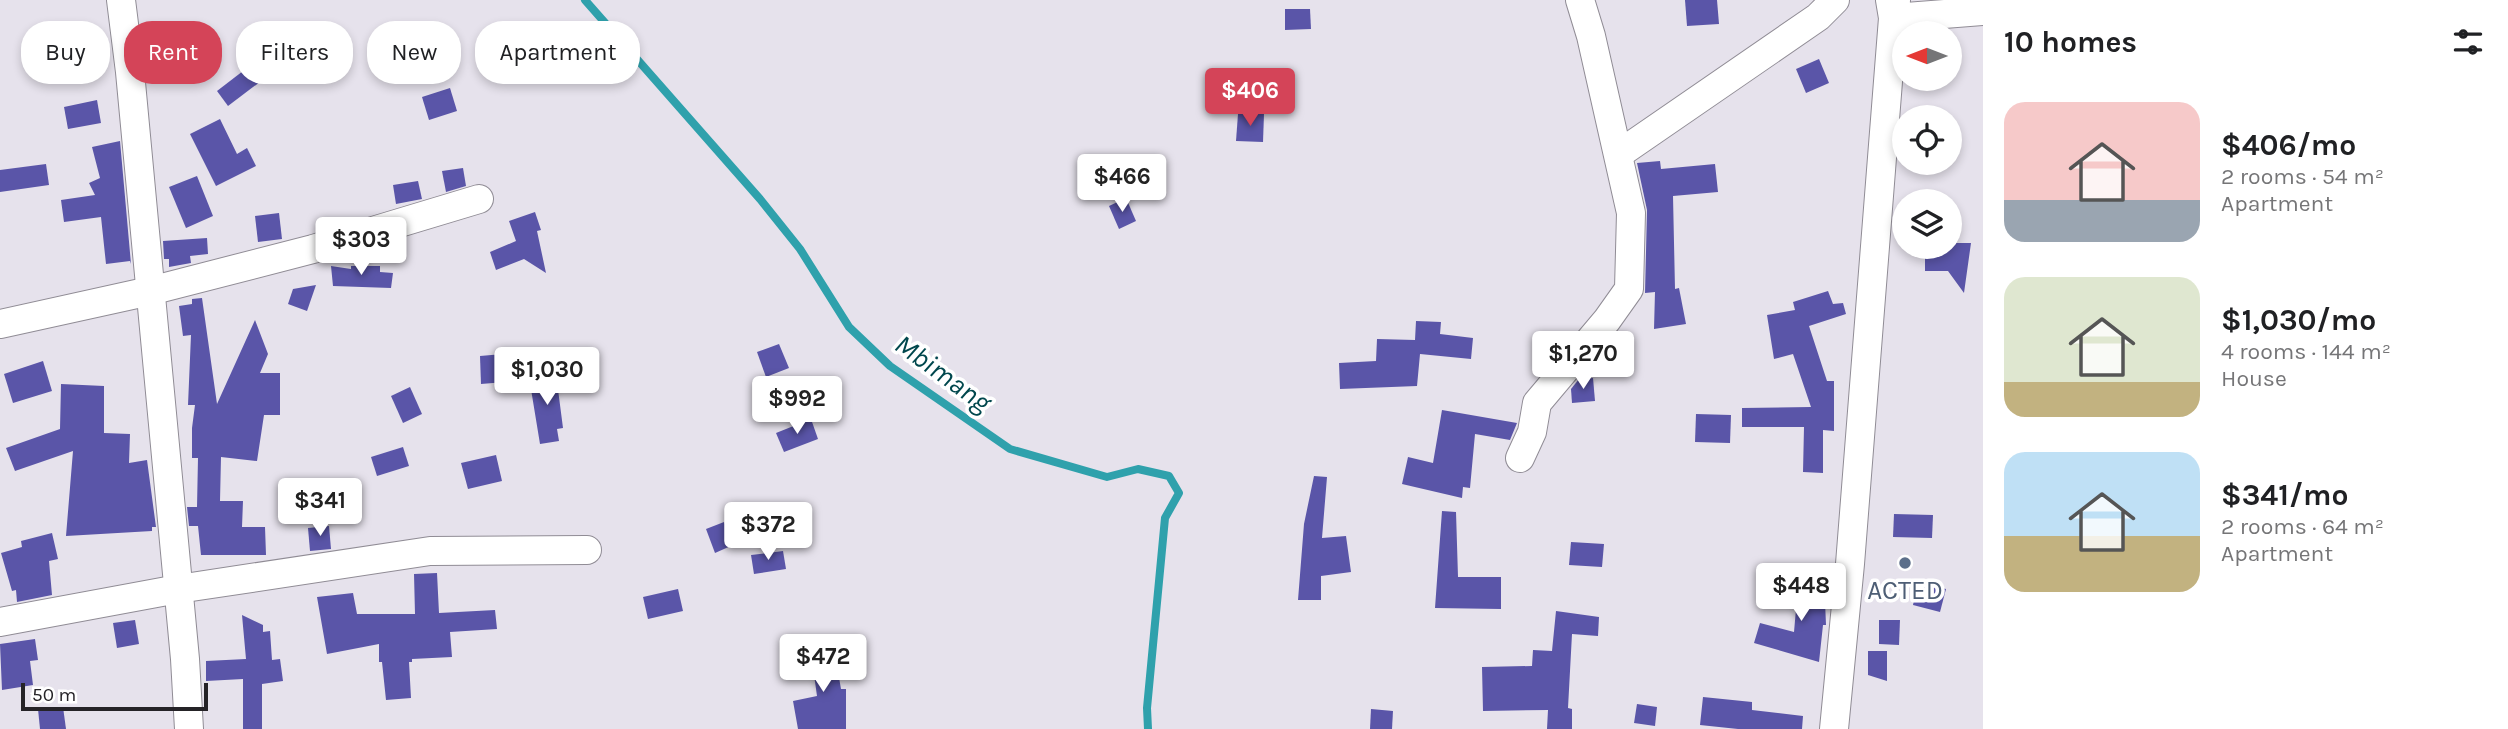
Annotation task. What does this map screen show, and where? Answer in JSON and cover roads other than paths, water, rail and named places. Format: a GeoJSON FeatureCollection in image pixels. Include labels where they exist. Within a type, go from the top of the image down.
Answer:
{"type":"FeatureCollection","features":[{"type":"Feature","properties":{"kind":"street"},"geometry":{"type":"LineString","coordinates":[[121,0],[189,729]]}},
{"type":"Feature","properties":{"kind":"street"},"geometry":{"type":"LineString","coordinates":[[1520,458],[1532,432],[1537,403],[1607,320],[1629,289],[1631,213],[1580,0]]}},
{"type":"Feature","properties":{"kind":"street"},"geometry":{"type":"LineString","coordinates":[[1619,154],[1818,17],[1835,0]]}},
{"type":"Feature","properties":{"kind":"street"},"geometry":{"type":"LineString","coordinates":[[1834,729],[1850,565],[1893,6],[1983,10]]}},
{"type":"Feature","properties":{"kind":"street"},"geometry":{"type":"LineString","coordinates":[[0,324],[150,291],[313,249],[479,200]]}},
{"type":"Feature","properties":{"kind":"street"},"geometry":{"type":"LineString","coordinates":[[0,622],[178,589],[430,551],[587,550]]}},
{"type":"Feature","properties":{"kind":"waterway","name":"Mbimang"},"geometry":{"type":"LineString","coordinates":[[585,0],[760,199],[800,249],[849,327],[890,366],[1010,449],[1107,477],[1138,469],[1169,476],[1179,493],[1165,518],[1147,708],[1148,729]]}},
{"type":"Feature","properties":{"kind":"place","name":"ACTED"},"geometry":{"type":"Point","coordinates":[1905,563]}}]}
